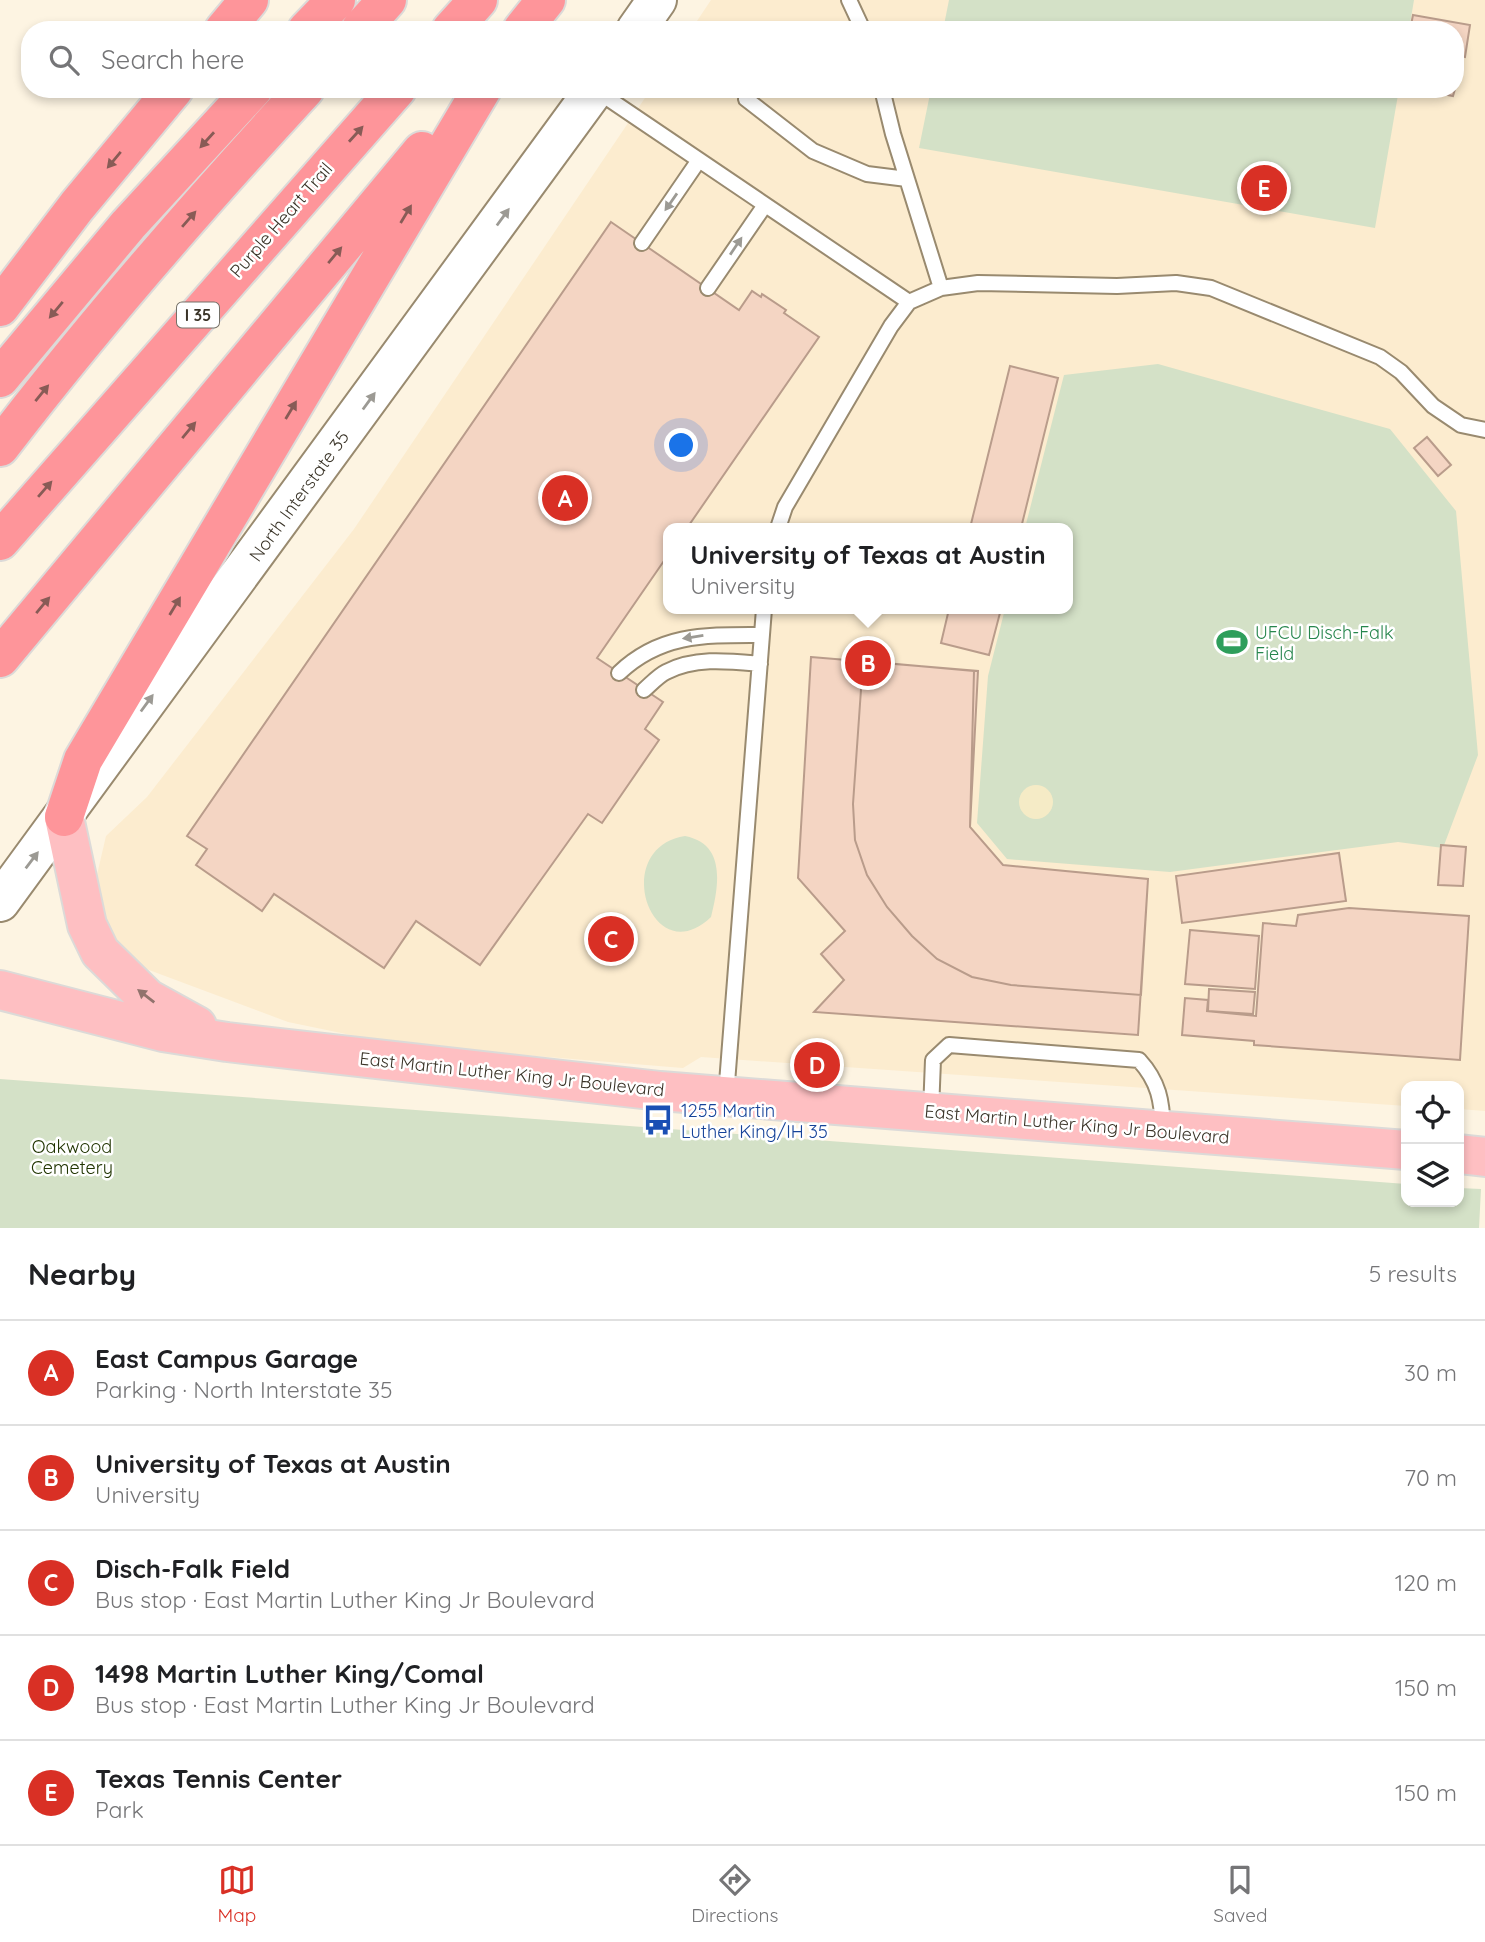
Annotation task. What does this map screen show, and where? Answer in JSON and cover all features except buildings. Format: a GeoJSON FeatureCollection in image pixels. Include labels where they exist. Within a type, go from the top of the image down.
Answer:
{"type":"FeatureCollection","features":[{"type":"Feature","properties":{"kind":"highway"},"geometry":{"type":"LineString","coordinates":[[232,21],[249,0]]}},
{"type":"Feature","properties":{"kind":"highway"},"geometry":{"type":"LineString","coordinates":[[316,21],[336,0]]}},
{"type":"Feature","properties":{"kind":"highway"},"geometry":{"type":"LineString","coordinates":[[368,21],[387,0]]}},
{"type":"Feature","properties":{"kind":"highway"},"geometry":{"type":"LineString","coordinates":[[459,21],[478,0]]}},
{"type":"Feature","properties":{"kind":"highway"},"geometry":{"type":"LineString","coordinates":[[529,21],[546,0]]}},
{"type":"Feature","properties":{"kind":"highway"},"geometry":{"type":"LineString","coordinates":[[0,307],[76,206],[166,98]]}},
{"type":"Feature","properties":{"kind":"highway"},"geometry":{"type":"LineString","coordinates":[[0,378],[128,225],[245,98]]}},
{"type":"Feature","properties":{"kind":"highway"},"geometry":{"type":"LineString","coordinates":[[0,447],[43,391],[187,220],[297,98]]}},
{"type":"Feature","properties":{"kind":"highway","name":"Purple Heart Trail"},"geometry":{"type":"LineString","coordinates":[[0,541],[389,98]]}},
{"type":"Feature","properties":{"kind":"highway"},"geometry":{"type":"LineString","coordinates":[[0,658],[466,98]]}},
{"type":"Feature","properties":{"kind":"highway"},"geometry":{"type":"LineString","coordinates":[[64,817],[83,760],[477,98]]}},
{"type":"Feature","properties":{"kind":"main road"},"geometry":{"type":"LineString","coordinates":[[642,21],[657,0]]}},
{"type":"Feature","properties":{"kind":"main road","name":"North Interstate 35"},"geometry":{"type":"LineString","coordinates":[[0,902],[588,98]]}},
{"type":"Feature","properties":{"kind":"main road"},"geometry":{"type":"LineString","coordinates":[[64,817],[87,925],[100,952],[148,999],[227,1042]]}},
{"type":"Feature","properties":{"kind":"main road","name":"East Martin Luther King Jr Boulevard"},"geometry":{"type":"LineString","coordinates":[[0,990],[163,1032],[227,1042],[660,1091],[1401,1150]]}},
{"type":"Feature","properties":{"kind":"main road"},"geometry":{"type":"LineString","coordinates":[[1464,1155],[1485,1157]]}},
{"type":"Feature","properties":{"kind":"lane"},"geometry":{"type":"LineString","coordinates":[[849,0],[859,21]]}},
{"type":"Feature","properties":{"kind":"lane"},"geometry":{"type":"LineString","coordinates":[[608,98],[909,302]]}},
{"type":"Feature","properties":{"kind":"lane"},"geometry":{"type":"LineString","coordinates":[[884,98],[941,288]]}},
{"type":"Feature","properties":{"kind":"lane"},"geometry":{"type":"LineString","coordinates":[[746,99],[813,152],[867,174],[907,179]]}},
{"type":"Feature","properties":{"kind":"lane"},"geometry":{"type":"LineString","coordinates":[[642,243],[699,160]]}},
{"type":"Feature","properties":{"kind":"lane"},"geometry":{"type":"LineString","coordinates":[[708,288],[765,205]]}},
{"type":"Feature","properties":{"kind":"lane"},"geometry":{"type":"LineString","coordinates":[[780,523],[785,507],[891,326],[909,302],[941,288],[978,283],[1117,286],[1176,283],[1211,288],[1380,357],[1401,372],[1433,405],[1452,419],[1461,425],[1485,430]]}},
{"type":"Feature","properties":{"kind":"lane"},"geometry":{"type":"LineString","coordinates":[[726,1096],[763,614]]}},
{"type":"Feature","properties":{"kind":"lane"},"geometry":{"type":"LineString","coordinates":[[619,673],[649,651],[676,640],[708,635],[761,635]]}},
{"type":"Feature","properties":{"kind":"lane"},"geometry":{"type":"LineString","coordinates":[[644,690],[664,672],[696,662],[717,660],[760,664]]}},
{"type":"Feature","properties":{"kind":"lane"},"geometry":{"type":"LineString","coordinates":[[931,1112],[933,1060],[949,1045],[1139,1060],[1152,1074],[1162,1104],[1163,1131]]}},
{"type":"Feature","properties":{"kind":"shaded area"},"geometry":{"type":"Polygon","coordinates":[[[711,0],[1485,0],[1485,1111],[1464,1109],[1464,1081],[1401,1081],[1401,1106],[701,1057],[683,1068],[399,1045],[288,1022],[141,967],[104,930],[93,892],[106,836],[147,797],[354,529],[645,98],[1464,98],[1464,21],[697,21],[711,0]]]}},
{"type":"Feature","properties":{"kind":"green space"},"geometry":{"type":"Polygon","coordinates":[[[949,0],[1414,0],[1410,21],[945,21],[949,0]]]}},
{"type":"Feature","properties":{"kind":"green space"},"geometry":{"type":"Polygon","coordinates":[[[929,98],[1397,98],[1375,228],[919,148],[929,98]]]}},
{"type":"Feature","properties":{"kind":"green space","name":"UFCU Disch-Falk Field"},"geometry":{"type":"Polygon","coordinates":[[[1158,364],[1390,429],[1456,511],[1478,755],[1443,848],[1398,842],[1170,872],[1007,859],[977,823],[988,676],[1004,614],[1073,614],[1073,523],[1026,523],[1064,375],[1158,364]]]}},
{"type":"Feature","properties":{"kind":"green space"},"geometry":{"type":"Polygon","coordinates":[[[685,836],[698,840],[713,857],[717,879],[716,892],[711,917],[690,930],[671,930],[656,920],[647,902],[644,882],[649,862],[662,845],[685,836]]]}},
{"type":"Feature","properties":{"kind":"green space","name":"Oakwood Cemetery"},"geometry":{"type":"Polygon","coordinates":[[[0,1079],[1401,1184],[1401,1207],[1464,1207],[1464,1188],[1481,1189],[1479,1228],[0,1228],[0,1079]]]}},
{"type":"Feature","properties":{"kind":"sand"},"geometry":{"type":"Polygon","coordinates":[[[1036,785],[1048,790],[1053,802],[1048,814],[1036,819],[1024,814],[1019,802],[1024,790],[1036,785]]]}},
{"type":"Feature","properties":{"kind":"place","name":"Texas Tennis Center"},"geometry":{"type":"Point","coordinates":[1264,188]}},
{"type":"Feature","properties":{"kind":"place","name":"East Campus Garage"},"geometry":{"type":"Point","coordinates":[565,498]}},
{"type":"Feature","properties":{"kind":"place","name":"UFCU Disch-Falk Field"},"geometry":{"type":"Point","coordinates":[1232,642]}},
{"type":"Feature","properties":{"kind":"place","name":"University of Texas at Austin"},"geometry":{"type":"Point","coordinates":[868,663]}},
{"type":"Feature","properties":{"kind":"place","name":"Disch-Falk Field"},"geometry":{"type":"Point","coordinates":[611,939]}},
{"type":"Feature","properties":{"kind":"place","name":"1498 Martin Luther King/Comal"},"geometry":{"type":"Point","coordinates":[817,1065]}},
{"type":"Feature","properties":{"kind":"place","name":"1255 Martin Luther King/IH 35"},"geometry":{"type":"Point","coordinates":[658,1120]}}]}
